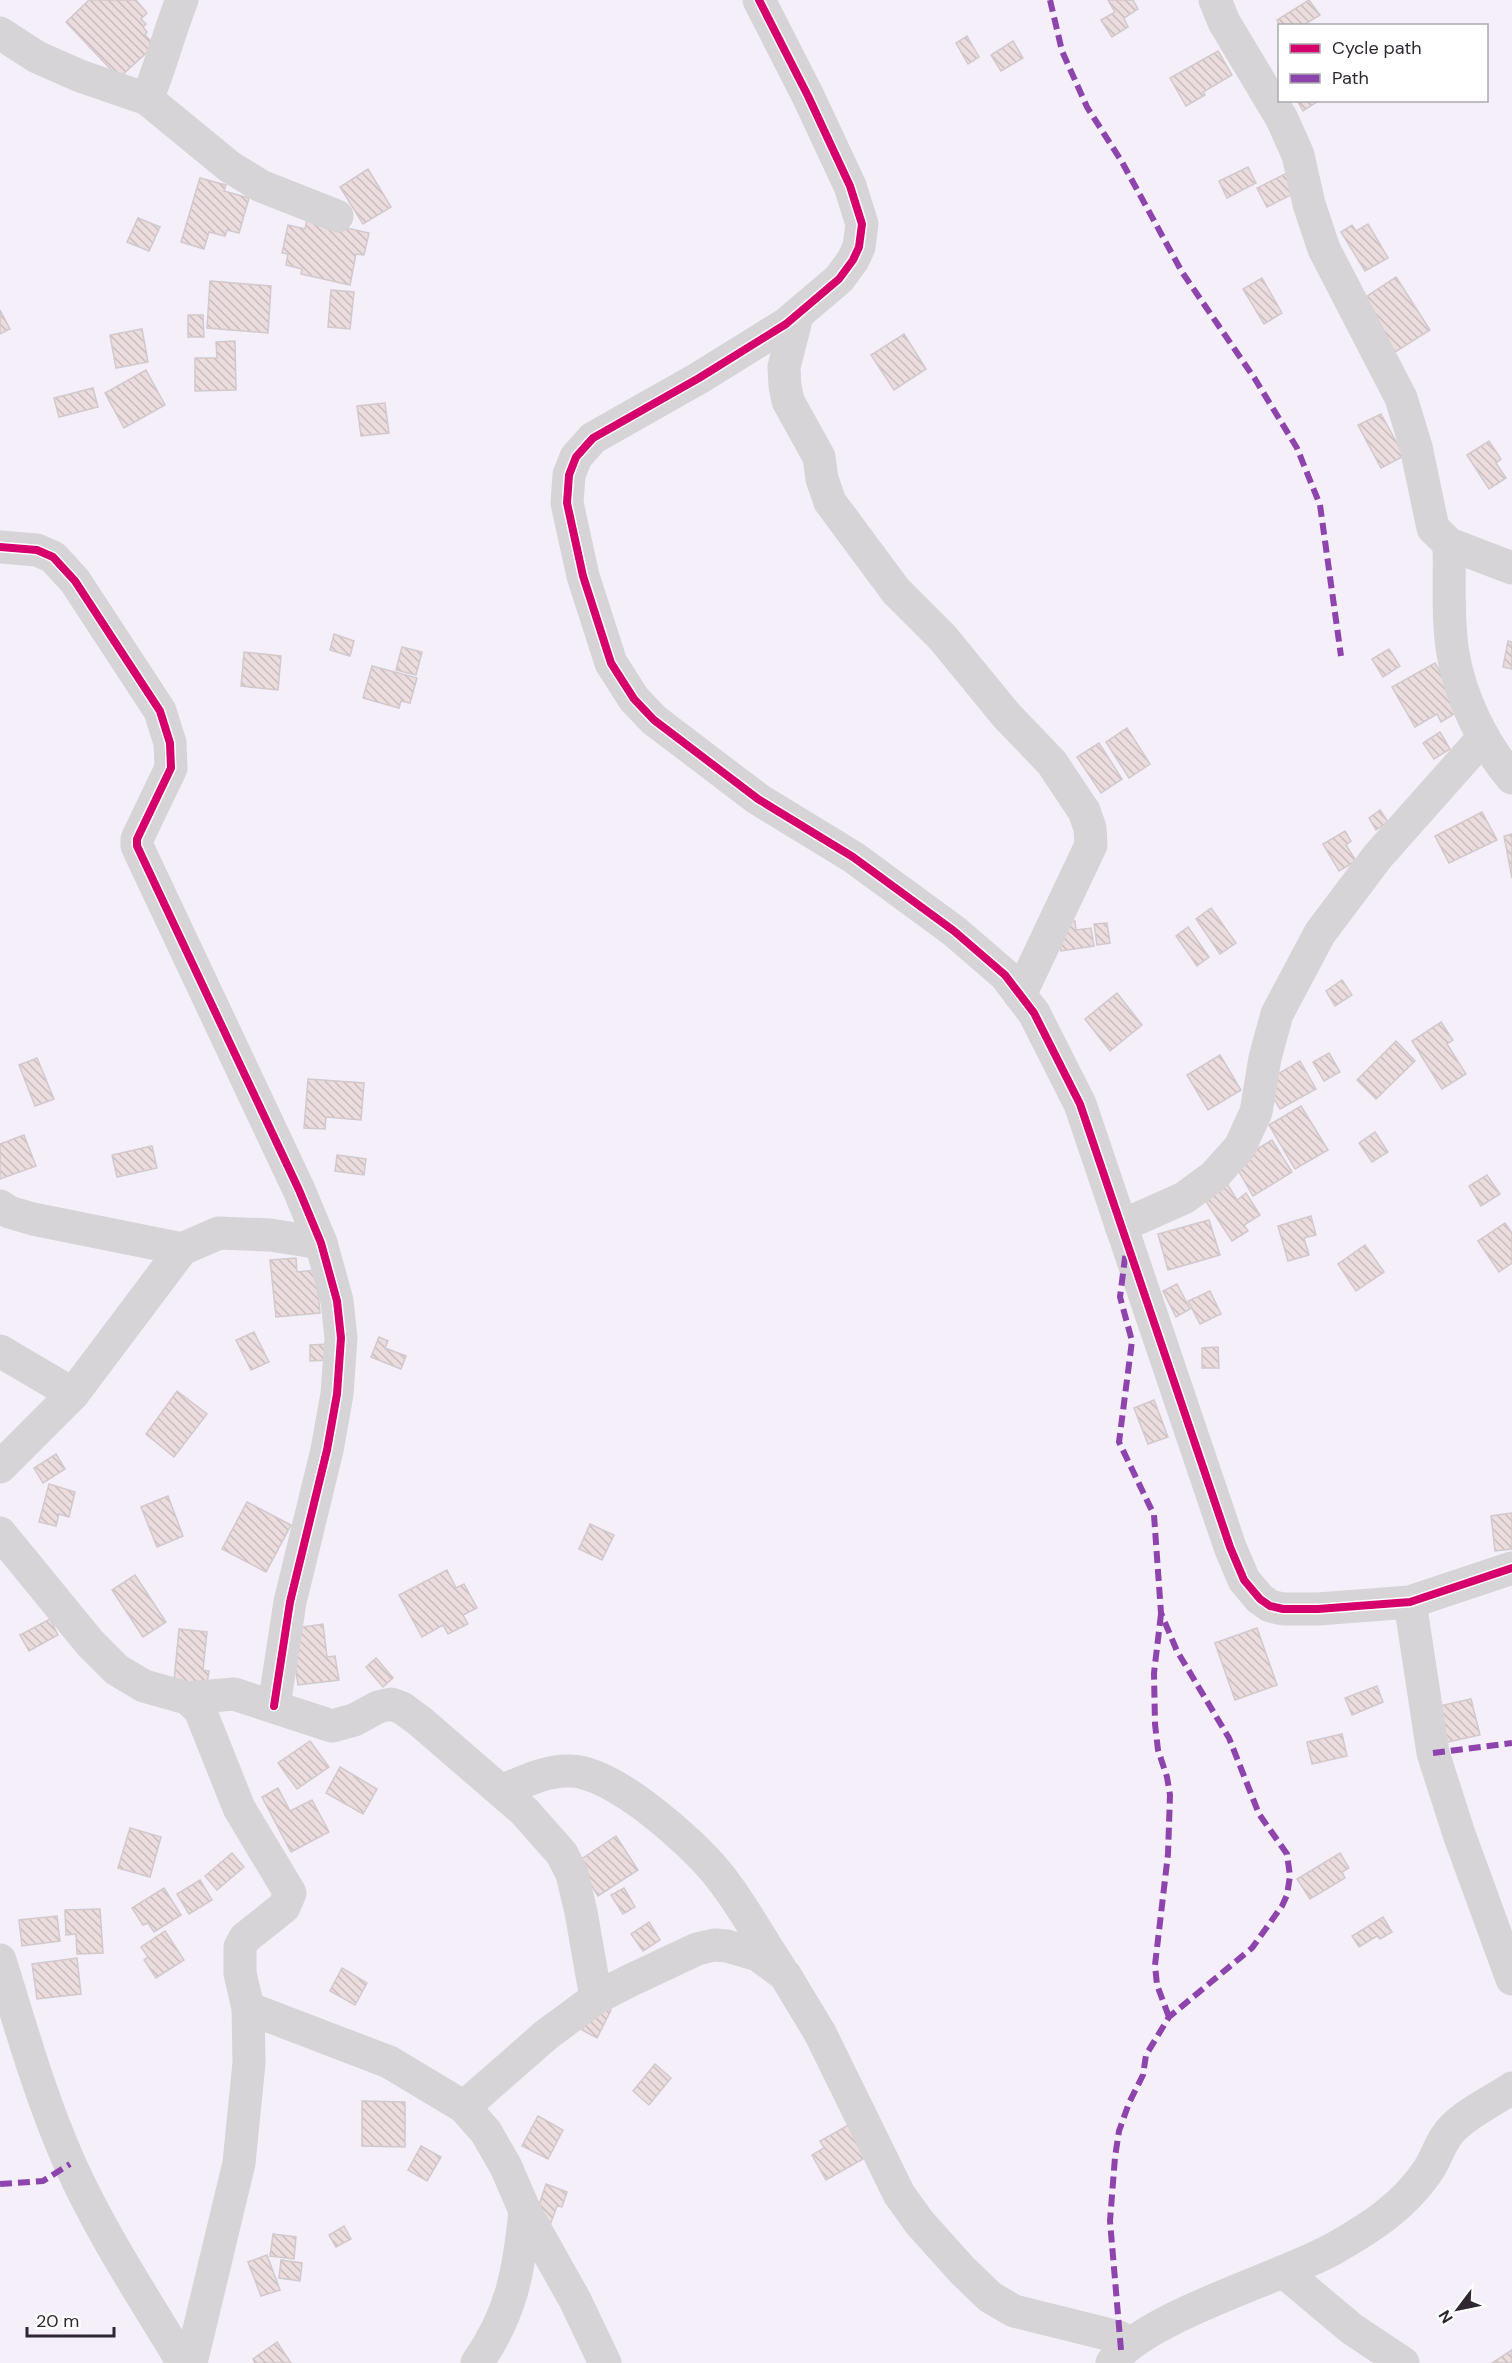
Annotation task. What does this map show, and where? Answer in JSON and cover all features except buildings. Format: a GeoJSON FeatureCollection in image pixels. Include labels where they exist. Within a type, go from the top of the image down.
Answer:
{"type":"FeatureCollection","features":[{"type":"Feature","properties":{"kind":"street"},"geometry":{"type":"LineString","coordinates":[[147,99],[163,60],[171,27],[182,0]]}},
{"type":"Feature","properties":{"kind":"street"},"geometry":{"type":"LineString","coordinates":[[759,0],[813,106],[850,186],[862,224],[854,260],[839,279],[796,316],[746,350],[593,438],[576,457],[569,475],[568,514],[583,576],[610,663],[634,699],[654,720],[758,799],[853,857],[954,931],[1005,975],[1034,1013],[1080,1104],[1226,1536],[1244,1580],[1270,1606],[1283,1609],[1318,1609],[1410,1602],[1512,1568]]}},
{"type":"Feature","properties":{"kind":"street"},"geometry":{"type":"LineString","coordinates":[[1215,0],[1224,22],[1282,118],[1298,155],[1309,204],[1324,249],[1401,398],[1416,447],[1433,528],[1449,543],[1512,568]]}},
{"type":"Feature","properties":{"kind":"street"},"geometry":{"type":"LineString","coordinates":[[0,33],[37,57],[80,76],[147,99],[230,167],[261,186],[337,216]]}},
{"type":"Feature","properties":{"kind":"street"},"geometry":{"type":"LineString","coordinates":[[796,316],[784,367],[785,386],[788,401],[819,457],[822,479],[830,502],[896,591],[942,638],[1006,715],[1052,763],[1084,811],[1090,828],[1091,845],[1020,995]]}},
{"type":"Feature","properties":{"kind":"street"},"geometry":{"type":"LineString","coordinates":[[1449,543],[1453,654],[1460,681],[1482,738],[1512,778]]}},
{"type":"Feature","properties":{"kind":"street"},"geometry":{"type":"LineString","coordinates":[[0,547],[36,550],[52,557],[75,581],[160,711],[170,743],[171,768],[137,839],[137,846],[299,1190],[321,1243],[337,1301],[340,1338],[337,1394],[327,1450],[290,1602],[274,1706]]}},
{"type":"Feature","properties":{"kind":"street"},"geometry":{"type":"LineString","coordinates":[[1121,1226],[1184,1198],[1214,1176],[1240,1147],[1256,1113],[1265,1058],[1277,1014],[1320,933],[1378,856],[1482,738]]}},
{"type":"Feature","properties":{"kind":"street"},"geometry":{"type":"LineString","coordinates":[[0,1206],[9,1212],[33,1219],[182,1249]]}},
{"type":"Feature","properties":{"kind":"street"},"geometry":{"type":"LineString","coordinates":[[0,1467],[73,1394],[182,1249],[219,1233],[270,1235],[321,1243]]}},
{"type":"Feature","properties":{"kind":"street"},"geometry":{"type":"LineString","coordinates":[[0,1351],[73,1394]]}},
{"type":"Feature","properties":{"kind":"street"},"geometry":{"type":"LineString","coordinates":[[0,1533],[90,1643],[117,1670],[144,1686],[187,1698],[234,1694],[332,1726],[354,1720],[378,1707],[391,1704],[402,1708],[463,1756],[551,1839],[572,1874],[596,1998]]}},
{"type":"Feature","properties":{"kind":"street"},"geometry":{"type":"LineString","coordinates":[[1410,1602],[1433,1753],[1459,1834],[1512,1979]]}},
{"type":"Feature","properties":{"kind":"street"},"geometry":{"type":"LineString","coordinates":[[187,1698],[200,1710],[239,1808],[290,1893],[284,1907],[244,1938],[240,1947],[240,1973],[248,2008],[249,2063],[239,2163],[225,2230],[204,2304],[191,2363]]}},
{"type":"Feature","properties":{"kind":"street"},"geometry":{"type":"LineString","coordinates":[[501,1791],[553,1772],[573,1770],[598,1778],[622,1790],[680,1836],[717,1873],[785,1975],[820,2033],[899,2194],[919,2222],[990,2297],[1014,2311],[1116,2350],[1121,2350],[1168,2323],[1332,2250],[1400,2206],[1431,2166],[1451,2129],[1512,2088]]}},
{"type":"Feature","properties":{"kind":"street"},"geometry":{"type":"LineString","coordinates":[[464,2107],[546,2035],[596,1998],[671,1961],[714,1945],[727,1946],[758,1955],[785,1975]]}},
{"type":"Feature","properties":{"kind":"street"},"geometry":{"type":"LineString","coordinates":[[0,1960],[28,2051],[70,2164],[121,2260],[183,2363]]}},
{"type":"Feature","properties":{"kind":"street"},"geometry":{"type":"LineString","coordinates":[[248,2008],[389,2062],[464,2107],[486,2132],[506,2167],[525,2211],[575,2300],[605,2363]]}},
{"type":"Feature","properties":{"kind":"street"},"geometry":{"type":"LineString","coordinates":[[477,2363],[496,2337],[512,2295],[520,2256],[525,2211]]}},
{"type":"Feature","properties":{"kind":"street"},"geometry":{"type":"LineString","coordinates":[[1284,2272],[1352,2329],[1403,2363]]}},
{"type":"Feature","properties":{"kind":"marked path"},"geometry":{"type":"LineString","coordinates":[[1050,0],[1062,51],[1087,107],[1122,162],[1182,272],[1255,379],[1297,448],[1320,505],[1341,656]]}},
{"type":"Feature","properties":{"kind":"marked path"},"geometry":{"type":"LineString","coordinates":[[1121,2350],[1110,2221],[1115,2157],[1119,2131],[1129,2103],[1143,2075],[1146,2055],[1169,2017],[1252,1948],[1282,1906],[1287,1895],[1290,1876],[1287,1854],[1259,1814],[1229,1738],[1177,1651],[1161,1613],[1154,1515],[1119,1442],[1132,1341],[1120,1297],[1126,1250]]}},
{"type":"Feature","properties":{"kind":"marked path"},"geometry":{"type":"LineString","coordinates":[[1161,1614],[1154,1673],[1155,1724],[1158,1750],[1170,1795],[1168,1854],[1155,1965],[1157,1985],[1169,2017]]}},
{"type":"Feature","properties":{"kind":"marked path"},"geometry":{"type":"LineString","coordinates":[[1433,1753],[1512,1743]]}},
{"type":"Feature","properties":{"kind":"marked path"},"geometry":{"type":"LineString","coordinates":[[0,2184],[43,2181],[70,2164]]}},
{"type":"Feature","properties":{"kind":"cycle path"},"geometry":{"type":"LineString","coordinates":[[759,0],[808,96],[850,186],[862,224],[859,247],[853,260],[839,279],[786,324],[699,378],[593,438],[576,457],[569,475],[567,503],[583,576],[611,663],[634,699],[654,720],[758,799],[853,857],[954,931],[1005,975],[1034,1013],[1080,1104],[1230,1547],[1244,1580],[1260,1599],[1270,1606],[1283,1609],[1318,1609],[1410,1602],[1512,1568]]}},
{"type":"Feature","properties":{"kind":"cycle path"},"geometry":{"type":"LineString","coordinates":[[0,547],[37,550],[53,557],[75,581],[160,711],[170,743],[171,768],[137,839],[137,846],[299,1190],[321,1243],[337,1301],[341,1338],[337,1394],[327,1450],[290,1602],[274,1706]]}}]}
